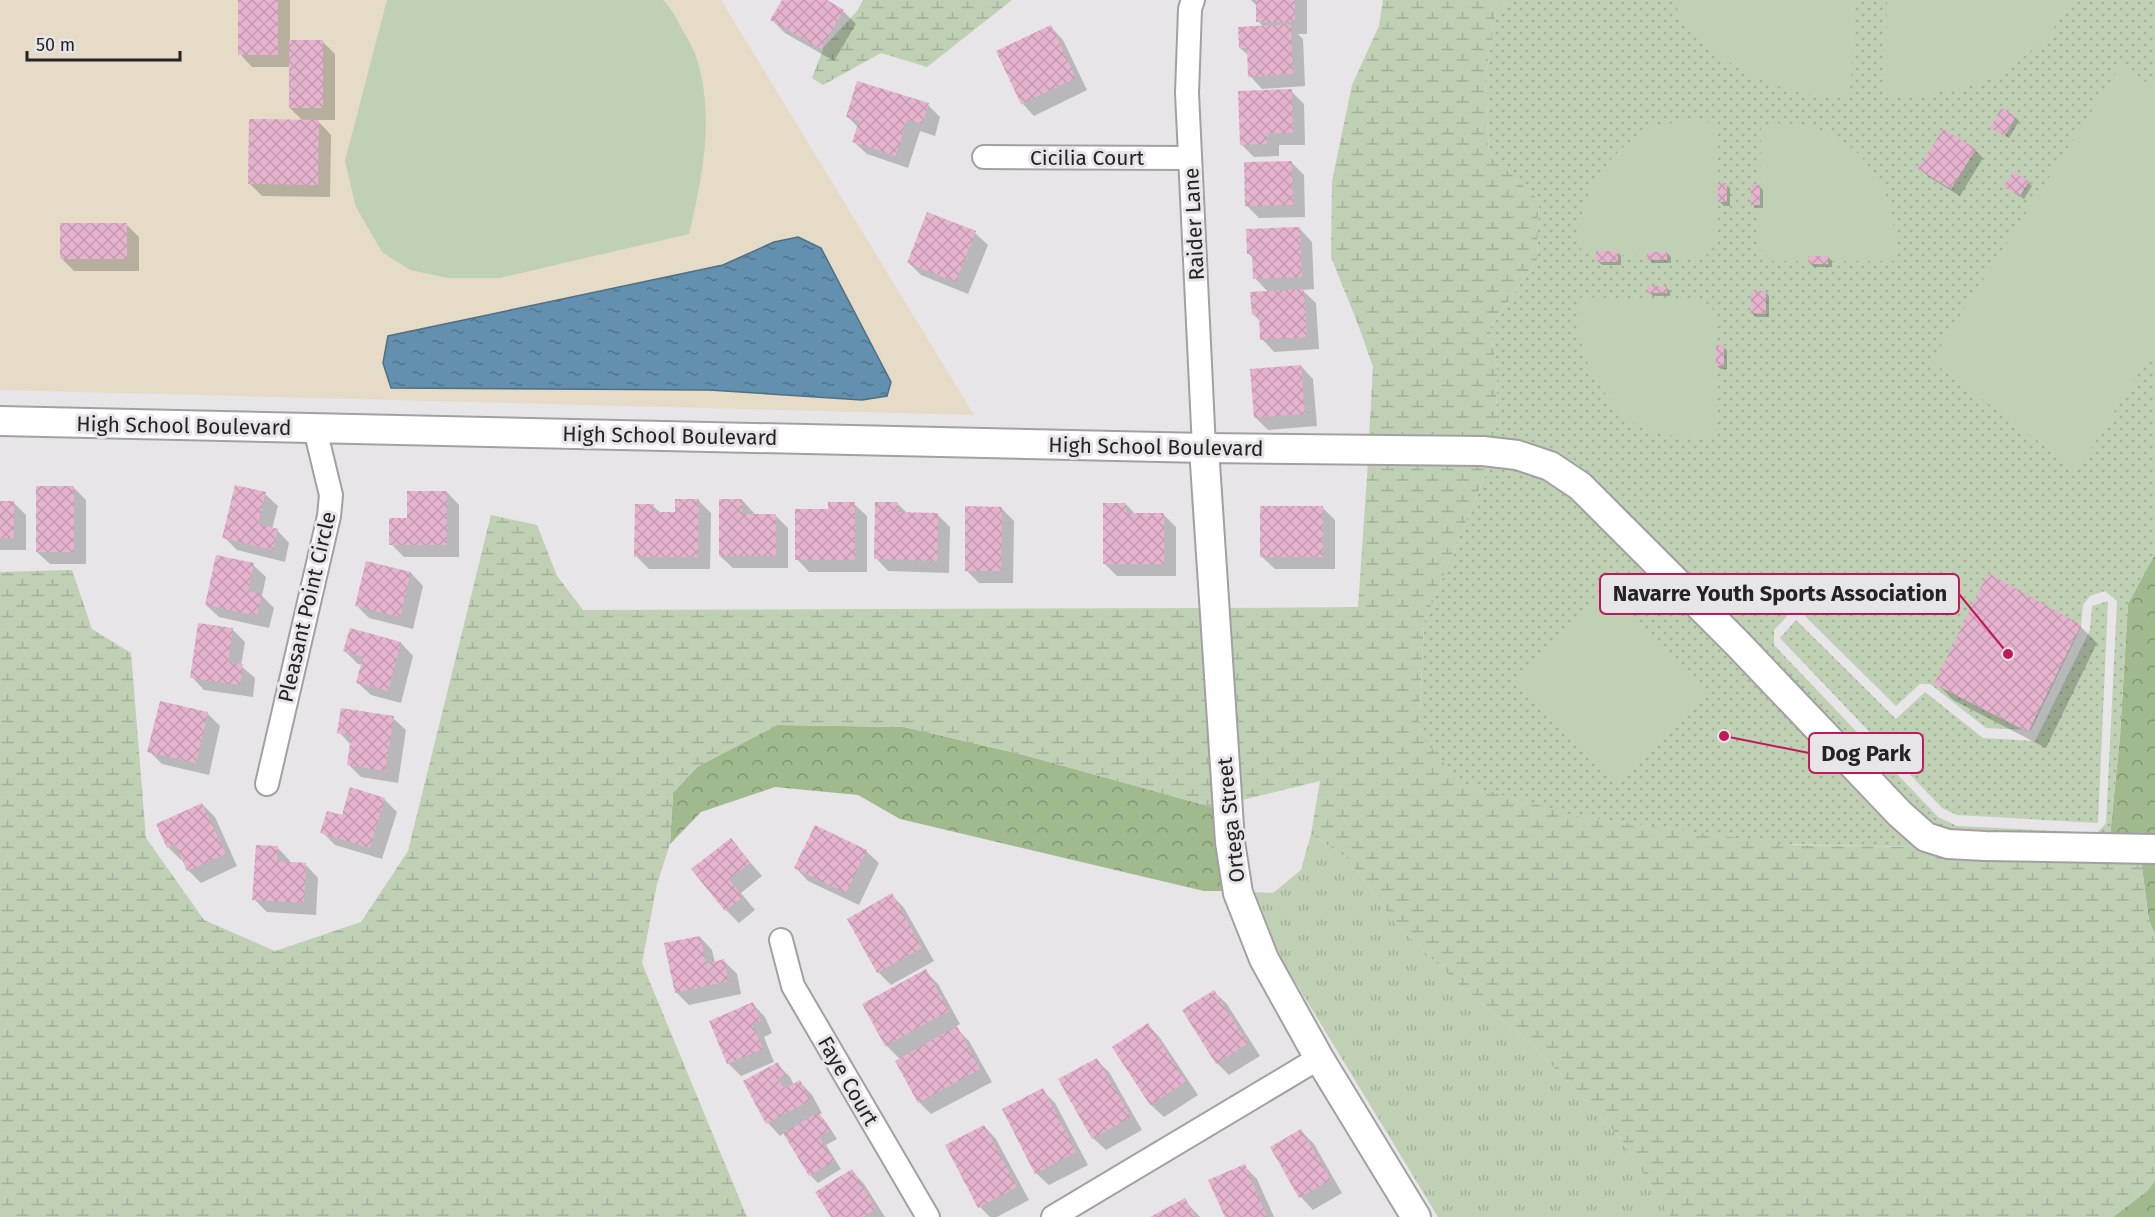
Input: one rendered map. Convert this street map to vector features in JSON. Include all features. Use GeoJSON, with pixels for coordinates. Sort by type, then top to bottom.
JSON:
{"type":"FeatureCollection","features":[{"type":"Feature","properties":{"kind":"street","name":"Raider Lane"},"geometry":{"type":"LineString","coordinates":[[1193,0],[1190,9],[1187,93],[1204,448]]}},
{"type":"Feature","properties":{"kind":"street","name":"Cicilia Court"},"geometry":{"type":"LineString","coordinates":[[984,157],[1191,158]]}},
{"type":"Feature","properties":{"kind":"street","name":"High School Boulevard"},"geometry":{"type":"LineString","coordinates":[[0,421],[1204,448],[1483,451],[1517,455],[1550,466],[1580,486],[1737,643],[1900,814],[1926,837],[1948,844],[1985,846],[2155,849]]}},
{"type":"Feature","properties":{"kind":"street","name":"Pleasant Point Circle"},"geometry":{"type":"LineString","coordinates":[[267,784],[330,516],[331,495],[315,429]]}},
{"type":"Feature","properties":{"kind":"street","name":"Ortega Street"},"geometry":{"type":"LineString","coordinates":[[1204,448],[1230,842],[1238,893],[1264,959],[1319,1058],[1416,1217]]}},
{"type":"Feature","properties":{"kind":"street","name":"Faye Court"},"geometry":{"type":"LineString","coordinates":[[781,940],[793,986],[928,1217]]}},
{"type":"Feature","properties":{"kind":"street"},"geometry":{"type":"LineString","coordinates":[[1053,1217],[1319,1058]]}},
{"type":"Feature","properties":{"kind":"shaded area"},"geometry":{"type":"Polygon","coordinates":[[[0,0],[721,0],[974,415],[0,390],[0,0]]]}},
{"type":"Feature","properties":{"kind":"green space"},"geometry":{"type":"Polygon","coordinates":[[[387,0],[663,0],[694,51],[701,73],[704,96],[706,119],[703,166],[689,234],[499,278],[448,278],[410,270],[382,252],[356,207],[345,161],[387,0]]]}},
{"type":"Feature","properties":{"kind":"green space"},"geometry":{"type":"Polygon","coordinates":[[[863,0],[1012,0],[927,67],[881,53],[823,85],[812,78],[824,47],[857,11],[863,0]]]}},
{"type":"Feature","properties":{"kind":"green space"},"geometry":{"type":"Polygon","coordinates":[[[1383,0],[1509,0],[1496,13],[1485,83],[1489,153],[1539,200],[1537,260],[1490,328],[1497,368],[1496,440],[1369,438],[1373,367],[1331,257],[1332,181],[1352,85],[1379,26],[1383,0]]]}},
{"type":"Feature","properties":{"kind":"green space"},"geometry":{"type":"Polygon","coordinates":[[[1509,0],[2155,0],[2155,554],[2128,604],[2120,736],[2110,836],[1949,832],[1931,826],[1585,475],[1496,440],[1497,368],[1490,328],[1537,260],[1539,201],[1489,153],[1485,83],[1496,13],[1509,0]],[[2105,591],[2090,596],[2083,605],[2081,627],[2031,730],[1986,728],[1930,684],[1920,684],[1896,706],[1802,613],[1790,613],[1774,630],[1774,645],[1938,817],[1957,826],[2097,833],[2106,823],[2117,601],[2105,591]]]}},
{"type":"Feature","properties":{"kind":"green space"},"geometry":{"type":"Polygon","coordinates":[[[1672,0],[1855,0],[1850,95],[1798,92],[1748,73],[1725,59],[1705,42],[1672,0]]]}},
{"type":"Feature","properties":{"kind":"green space"},"geometry":{"type":"Polygon","coordinates":[[[1887,0],[2071,0],[2048,38],[1998,76],[1972,85],[1924,96],[1885,96],[1887,0]]]}},
{"type":"Feature","properties":{"kind":"green space"},"geometry":{"type":"Polygon","coordinates":[[[2121,65],[2155,88],[2155,348],[2077,470],[1931,361],[2121,65]]]}},
{"type":"Feature","properties":{"kind":"green space"},"geometry":{"type":"Polygon","coordinates":[[[1682,121],[1718,123],[1718,242],[1704,258],[1582,254],[1579,231],[1582,215],[1594,184],[1604,169],[1615,155],[1641,134],[1658,126],[1682,121]]]}},
{"type":"Feature","properties":{"kind":"green space"},"geometry":{"type":"Polygon","coordinates":[[[1784,123],[1825,131],[1852,148],[1864,161],[1875,175],[1890,207],[1894,225],[1894,261],[1772,261],[1759,248],[1761,125],[1784,123]]]}},
{"type":"Feature","properties":{"kind":"green space"},"geometry":{"type":"Polygon","coordinates":[[[1581,297],[1703,300],[1717,313],[1714,436],[1693,437],[1659,433],[1638,425],[1624,415],[1601,388],[1583,351],[1579,325],[1581,297]]]}},
{"type":"Feature","properties":{"kind":"green space"},"geometry":{"type":"Polygon","coordinates":[[[1368,462],[1490,464],[1424,623],[1419,733],[1569,813],[1577,816],[1795,845],[1922,847],[2141,860],[2149,921],[2155,934],[2155,1181],[2147,1191],[2113,1217],[1671,1217],[1622,1140],[1532,1044],[1457,983],[1397,925],[1347,858],[1311,834],[1320,781],[1238,801],[1225,608],[1358,607],[1368,462]]]}},
{"type":"Feature","properties":{"kind":"green space"},"geometry":{"type":"Polygon","coordinates":[[[1490,464],[1515,467],[1546,477],[1574,496],[1922,847],[1773,844],[1577,816],[1460,783],[1419,733],[1424,623],[1490,464]]]}},
{"type":"Feature","properties":{"kind":"green space"},"geometry":{"type":"Polygon","coordinates":[[[491,515],[537,525],[557,576],[583,610],[1204,608],[1217,806],[1212,807],[1024,755],[904,727],[777,725],[697,767],[673,793],[670,844],[657,884],[642,963],[747,1217],[0,1217],[0,572],[72,570],[92,629],[131,653],[146,838],[204,920],[275,951],[361,922],[408,851],[491,515]]]}},
{"type":"Feature","properties":{"kind":"green space"},"geometry":{"type":"Polygon","coordinates":[[[2155,554],[2155,837],[2110,836],[2120,736],[2128,604],[2155,554]]]}},
{"type":"Feature","properties":{"kind":"green space"},"geometry":{"type":"Polygon","coordinates":[[[1605,590],[1706,692],[1620,783],[1516,680],[1605,590]]]}},
{"type":"Feature","properties":{"kind":"green space"},"geometry":{"type":"Polygon","coordinates":[[[2108,601],[2098,823],[1957,815],[1942,808],[1780,638],[1796,620],[1896,719],[1925,692],[1983,738],[2035,741],[2090,630],[2092,606],[2108,601]]]}},
{"type":"Feature","properties":{"kind":"green space"},"geometry":{"type":"Polygon","coordinates":[[[777,725],[904,727],[1024,755],[1212,807],[1217,806],[1227,891],[1204,891],[900,819],[858,795],[775,787],[701,812],[670,844],[673,793],[697,767],[777,725]]]}},
{"type":"Feature","properties":{"kind":"green space"},"geometry":{"type":"Polygon","coordinates":[[[1311,834],[1347,858],[1397,925],[1457,983],[1532,1044],[1622,1140],[1671,1217],[1438,1217],[1262,927],[1249,892],[1273,893],[1301,870],[1311,834]]]}},
{"type":"Feature","properties":{"kind":"green space"},"geometry":{"type":"Polygon","coordinates":[[[2141,860],[2155,861],[2155,934],[2149,921],[2141,860]]]}},
{"type":"Feature","properties":{"kind":"green space"},"geometry":{"type":"Polygon","coordinates":[[[2155,1181],[2155,1217],[2113,1217],[2147,1191],[2155,1181]]]}},
{"type":"Feature","properties":{"kind":"water"},"geometry":{"type":"Polygon","coordinates":[[[798,237],[821,248],[891,382],[887,396],[862,400],[709,390],[391,388],[383,363],[388,336],[723,265],[774,242],[798,237]]]}},
{"type":"Feature","properties":{"kind":"building"},"geometry":{"type":"Polygon","coordinates":[[[238,0],[278,0],[278,55],[238,55],[238,0]]]}},
{"type":"Feature","properties":{"kind":"building"},"geometry":{"type":"Polygon","coordinates":[[[782,0],[827,0],[844,10],[821,49],[770,20],[782,0]]]}},
{"type":"Feature","properties":{"kind":"building"},"geometry":{"type":"Polygon","coordinates":[[[1256,0],[1295,0],[1295,22],[1256,22],[1256,0]]]}},
{"type":"Feature","properties":{"kind":"building"},"geometry":{"type":"Polygon","coordinates":[[[1291,24],[1293,74],[1248,77],[1247,48],[1239,48],[1238,27],[1291,24]]]}},
{"type":"Feature","properties":{"kind":"building"},"geometry":{"type":"Polygon","coordinates":[[[1051,25],[1076,78],[1021,104],[996,51],[1051,25]]]}},
{"type":"Feature","properties":{"kind":"building"},"geometry":{"type":"Polygon","coordinates":[[[289,40],[323,40],[323,108],[289,108],[289,40]]]}},
{"type":"Feature","properties":{"kind":"building"},"geometry":{"type":"Polygon","coordinates":[[[857,81],[929,103],[922,124],[907,119],[896,156],[852,142],[859,121],[846,117],[857,81]]]}},
{"type":"Feature","properties":{"kind":"building"},"geometry":{"type":"Polygon","coordinates":[[[1292,89],[1293,133],[1267,133],[1267,144],[1240,145],[1238,91],[1292,89]]]}},
{"type":"Feature","properties":{"kind":"building"},"geometry":{"type":"Polygon","coordinates":[[[2001,108],[2016,116],[2005,136],[1990,128],[2001,108]]]}},
{"type":"Feature","properties":{"kind":"building"},"geometry":{"type":"Polygon","coordinates":[[[249,119],[319,120],[318,185],[248,184],[249,119]]]}},
{"type":"Feature","properties":{"kind":"building"},"geometry":{"type":"Polygon","coordinates":[[[1943,129],[1976,149],[1951,189],[1918,169],[1943,129]]]}},
{"type":"Feature","properties":{"kind":"building"},"geometry":{"type":"Polygon","coordinates":[[[1292,161],[1293,205],[1245,206],[1244,162],[1292,161]]]}},
{"type":"Feature","properties":{"kind":"building"},"geometry":{"type":"Polygon","coordinates":[[[2013,172],[2029,181],[2020,196],[2004,187],[2013,172]]]}},
{"type":"Feature","properties":{"kind":"building"},"geometry":{"type":"Polygon","coordinates":[[[1718,183],[1727,183],[1727,202],[1718,202],[1718,183]]]}},
{"type":"Feature","properties":{"kind":"building"},"geometry":{"type":"Polygon","coordinates":[[[1751,185],[1760,185],[1760,205],[1751,205],[1751,185]]]}},
{"type":"Feature","properties":{"kind":"building"},"geometry":{"type":"Polygon","coordinates":[[[927,212],[976,231],[956,282],[907,263],[927,212]]]}},
{"type":"Feature","properties":{"kind":"building"},"geometry":{"type":"Polygon","coordinates":[[[60,223],[127,223],[127,259],[60,259],[60,223]]]}},
{"type":"Feature","properties":{"kind":"building"},"geometry":{"type":"Polygon","coordinates":[[[1300,227],[1302,277],[1253,279],[1252,253],[1247,254],[1246,229],[1300,227]]]}},
{"type":"Feature","properties":{"kind":"building"},"geometry":{"type":"Polygon","coordinates":[[[1596,251],[1618,251],[1618,262],[1596,262],[1596,251]]]}},
{"type":"Feature","properties":{"kind":"building"},"geometry":{"type":"Polygon","coordinates":[[[1647,252],[1667,252],[1667,260],[1647,260],[1647,252]]]}},
{"type":"Feature","properties":{"kind":"building"},"geometry":{"type":"Polygon","coordinates":[[[1808,256],[1828,256],[1828,264],[1809,264],[1808,256]]]}},
{"type":"Feature","properties":{"kind":"building"},"geometry":{"type":"Polygon","coordinates":[[[1647,286],[1667,286],[1667,293],[1647,293],[1647,286]]]}},
{"type":"Feature","properties":{"kind":"building"},"geometry":{"type":"Polygon","coordinates":[[[1304,289],[1307,337],[1260,340],[1259,315],[1252,315],[1250,292],[1304,289]]]}},
{"type":"Feature","properties":{"kind":"building"},"geometry":{"type":"Polygon","coordinates":[[[1751,291],[1766,291],[1766,314],[1751,313],[1751,291]]]}},
{"type":"Feature","properties":{"kind":"building"},"geometry":{"type":"Polygon","coordinates":[[[1716,345],[1724,345],[1724,366],[1716,366],[1716,345]]]}},
{"type":"Feature","properties":{"kind":"building"},"geometry":{"type":"Polygon","coordinates":[[[1301,365],[1305,414],[1254,418],[1250,369],[1301,365]]]}},
{"type":"Feature","properties":{"kind":"building"},"geometry":{"type":"Polygon","coordinates":[[[235,485],[266,492],[258,524],[278,529],[273,550],[222,538],[235,485]]]}},
{"type":"Feature","properties":{"kind":"building"},"geometry":{"type":"Polygon","coordinates":[[[36,486],[74,486],[74,552],[36,552],[36,486]]]}},
{"type":"Feature","properties":{"kind":"building"},"geometry":{"type":"Polygon","coordinates":[[[407,491],[447,491],[447,545],[389,545],[389,518],[407,518],[407,491]]]}},
{"type":"Feature","properties":{"kind":"building"},"geometry":{"type":"Polygon","coordinates":[[[675,499],[699,499],[698,557],[634,557],[635,504],[654,504],[654,512],[675,512],[675,499]]]}},
{"type":"Feature","properties":{"kind":"building"},"geometry":{"type":"Polygon","coordinates":[[[719,499],[742,499],[742,514],[776,514],[776,556],[719,556],[719,499]]]}},
{"type":"Feature","properties":{"kind":"building"},"geometry":{"type":"Polygon","coordinates":[[[0,501],[14,501],[14,538],[0,538],[0,501]]]}},
{"type":"Feature","properties":{"kind":"building"},"geometry":{"type":"Polygon","coordinates":[[[828,502],[855,502],[855,560],[795,560],[795,509],[828,509],[828,502]]]}},
{"type":"Feature","properties":{"kind":"building"},"geometry":{"type":"Polygon","coordinates":[[[875,502],[898,502],[898,512],[938,513],[937,561],[874,559],[875,502]]]}},
{"type":"Feature","properties":{"kind":"building"},"geometry":{"type":"Polygon","coordinates":[[[1103,503],[1126,503],[1126,513],[1164,513],[1164,564],[1103,564],[1103,503]]]}},
{"type":"Feature","properties":{"kind":"building"},"geometry":{"type":"Polygon","coordinates":[[[965,506],[1002,507],[1001,571],[965,571],[965,506]]]}},
{"type":"Feature","properties":{"kind":"building"},"geometry":{"type":"Polygon","coordinates":[[[1260,506],[1323,506],[1323,557],[1260,557],[1260,506]]]}},
{"type":"Feature","properties":{"kind":"building"},"geometry":{"type":"Polygon","coordinates":[[[216,555],[254,563],[248,591],[262,594],[257,616],[205,605],[216,555]]]}},
{"type":"Feature","properties":{"kind":"building"},"geometry":{"type":"Polygon","coordinates":[[[366,561],[411,572],[400,617],[355,606],[366,561]]]}},
{"type":"Feature","properties":{"kind":"building"},"geometry":{"type":"Polygon","coordinates":[[[1988,573],[2081,625],[2028,732],[1934,684],[1988,573]]]}},
{"type":"Feature","properties":{"kind":"building"},"geometry":{"type":"Polygon","coordinates":[[[198,623],[233,628],[228,662],[243,664],[240,685],[190,678],[198,623]]]}},
{"type":"Feature","properties":{"kind":"building"},"geometry":{"type":"Polygon","coordinates":[[[350,628],[401,642],[388,691],[356,683],[363,657],[343,651],[350,628]]]}},
{"type":"Feature","properties":{"kind":"building"},"geometry":{"type":"Polygon","coordinates":[[[160,701],[208,712],[196,763],[147,752],[160,701]]]}},
{"type":"Feature","properties":{"kind":"building"},"geometry":{"type":"Polygon","coordinates":[[[341,708],[394,716],[385,771],[347,765],[351,735],[337,733],[341,708]]]}},
{"type":"Feature","properties":{"kind":"building"},"geometry":{"type":"Polygon","coordinates":[[[350,787],[385,798],[370,848],[320,833],[327,811],[342,815],[350,787]]]}},
{"type":"Feature","properties":{"kind":"building"},"geometry":{"type":"Polygon","coordinates":[[[202,803],[226,854],[187,871],[175,844],[167,848],[156,824],[202,803]]]}},
{"type":"Feature","properties":{"kind":"building"},"geometry":{"type":"Polygon","coordinates":[[[815,825],[867,850],[846,893],[794,868],[815,825]]]}},
{"type":"Feature","properties":{"kind":"building"},"geometry":{"type":"Polygon","coordinates":[[[731,838],[751,863],[729,879],[743,897],[725,911],[691,869],[731,838]]]}},
{"type":"Feature","properties":{"kind":"building"},"geometry":{"type":"Polygon","coordinates":[[[256,845],[278,846],[277,861],[306,863],[304,903],[252,900],[256,845]]]}},
{"type":"Feature","properties":{"kind":"building"},"geometry":{"type":"Polygon","coordinates":[[[892,893],[922,948],[877,973],[847,919],[892,893]]]}},
{"type":"Feature","properties":{"kind":"building"},"geometry":{"type":"Polygon","coordinates":[[[700,936],[706,964],[724,959],[729,981],[675,993],[664,943],[700,936]]]}},
{"type":"Feature","properties":{"kind":"building"},"geometry":{"type":"Polygon","coordinates":[[[926,969],[949,1011],[885,1046],[862,1004],[926,969]]]}},
{"type":"Feature","properties":{"kind":"building"},"geometry":{"type":"Polygon","coordinates":[[[1214,990],[1248,1043],[1216,1064],[1182,1010],[1214,990]]]}},
{"type":"Feature","properties":{"kind":"building"},"geometry":{"type":"Polygon","coordinates":[[[753,1002],[761,1021],[752,1024],[763,1049],[727,1064],[709,1021],[753,1002]]]}},
{"type":"Feature","properties":{"kind":"building"},"geometry":{"type":"Polygon","coordinates":[[[1148,1023],[1186,1082],[1150,1105],[1112,1047],[1148,1023]]]}},
{"type":"Feature","properties":{"kind":"building"},"geometry":{"type":"Polygon","coordinates":[[[957,1026],[980,1069],[918,1103],[895,1061],[957,1026]]]}},
{"type":"Feature","properties":{"kind":"building"},"geometry":{"type":"Polygon","coordinates":[[[1097,1058],[1131,1117],[1092,1139],[1058,1079],[1097,1058]]]}},
{"type":"Feature","properties":{"kind":"building"},"geometry":{"type":"Polygon","coordinates":[[[778,1062],[785,1076],[778,1079],[784,1089],[800,1080],[811,1100],[766,1124],[743,1081],[778,1062]]]}},
{"type":"Feature","properties":{"kind":"building"},"geometry":{"type":"Polygon","coordinates":[[[1043,1088],[1076,1152],[1035,1174],[1002,1109],[1043,1088]]]}},
{"type":"Feature","properties":{"kind":"building"},"geometry":{"type":"Polygon","coordinates":[[[819,1112],[830,1130],[819,1137],[834,1161],[809,1176],[783,1133],[819,1112]]]}},
{"type":"Feature","properties":{"kind":"building"},"geometry":{"type":"Polygon","coordinates":[[[984,1125],[1017,1187],[978,1208],[945,1145],[984,1125]]]}},
{"type":"Feature","properties":{"kind":"building"},"geometry":{"type":"Polygon","coordinates":[[[1301,1129],[1331,1180],[1299,1198],[1270,1147],[1301,1129]]]}},
{"type":"Feature","properties":{"kind":"building"},"geometry":{"type":"Polygon","coordinates":[[[1245,1164],[1267,1217],[1225,1217],[1208,1180],[1245,1164]]]}},
{"type":"Feature","properties":{"kind":"building"},"geometry":{"type":"Polygon","coordinates":[[[852,1169],[876,1209],[864,1217],[831,1217],[815,1192],[852,1169]]]}},
{"type":"Feature","properties":{"kind":"building"},"geometry":{"type":"Polygon","coordinates":[[[1185,1198],[1196,1217],[1150,1217],[1185,1198]]]}},
{"type":"Feature","properties":{"kind":"place","name":"Navarre Youth Sports Association"},"geometry":{"type":"Point","coordinates":[2008,654]}},
{"type":"Feature","properties":{"kind":"place","name":"Dog Park"},"geometry":{"type":"Point","coordinates":[1724,736]}}]}
